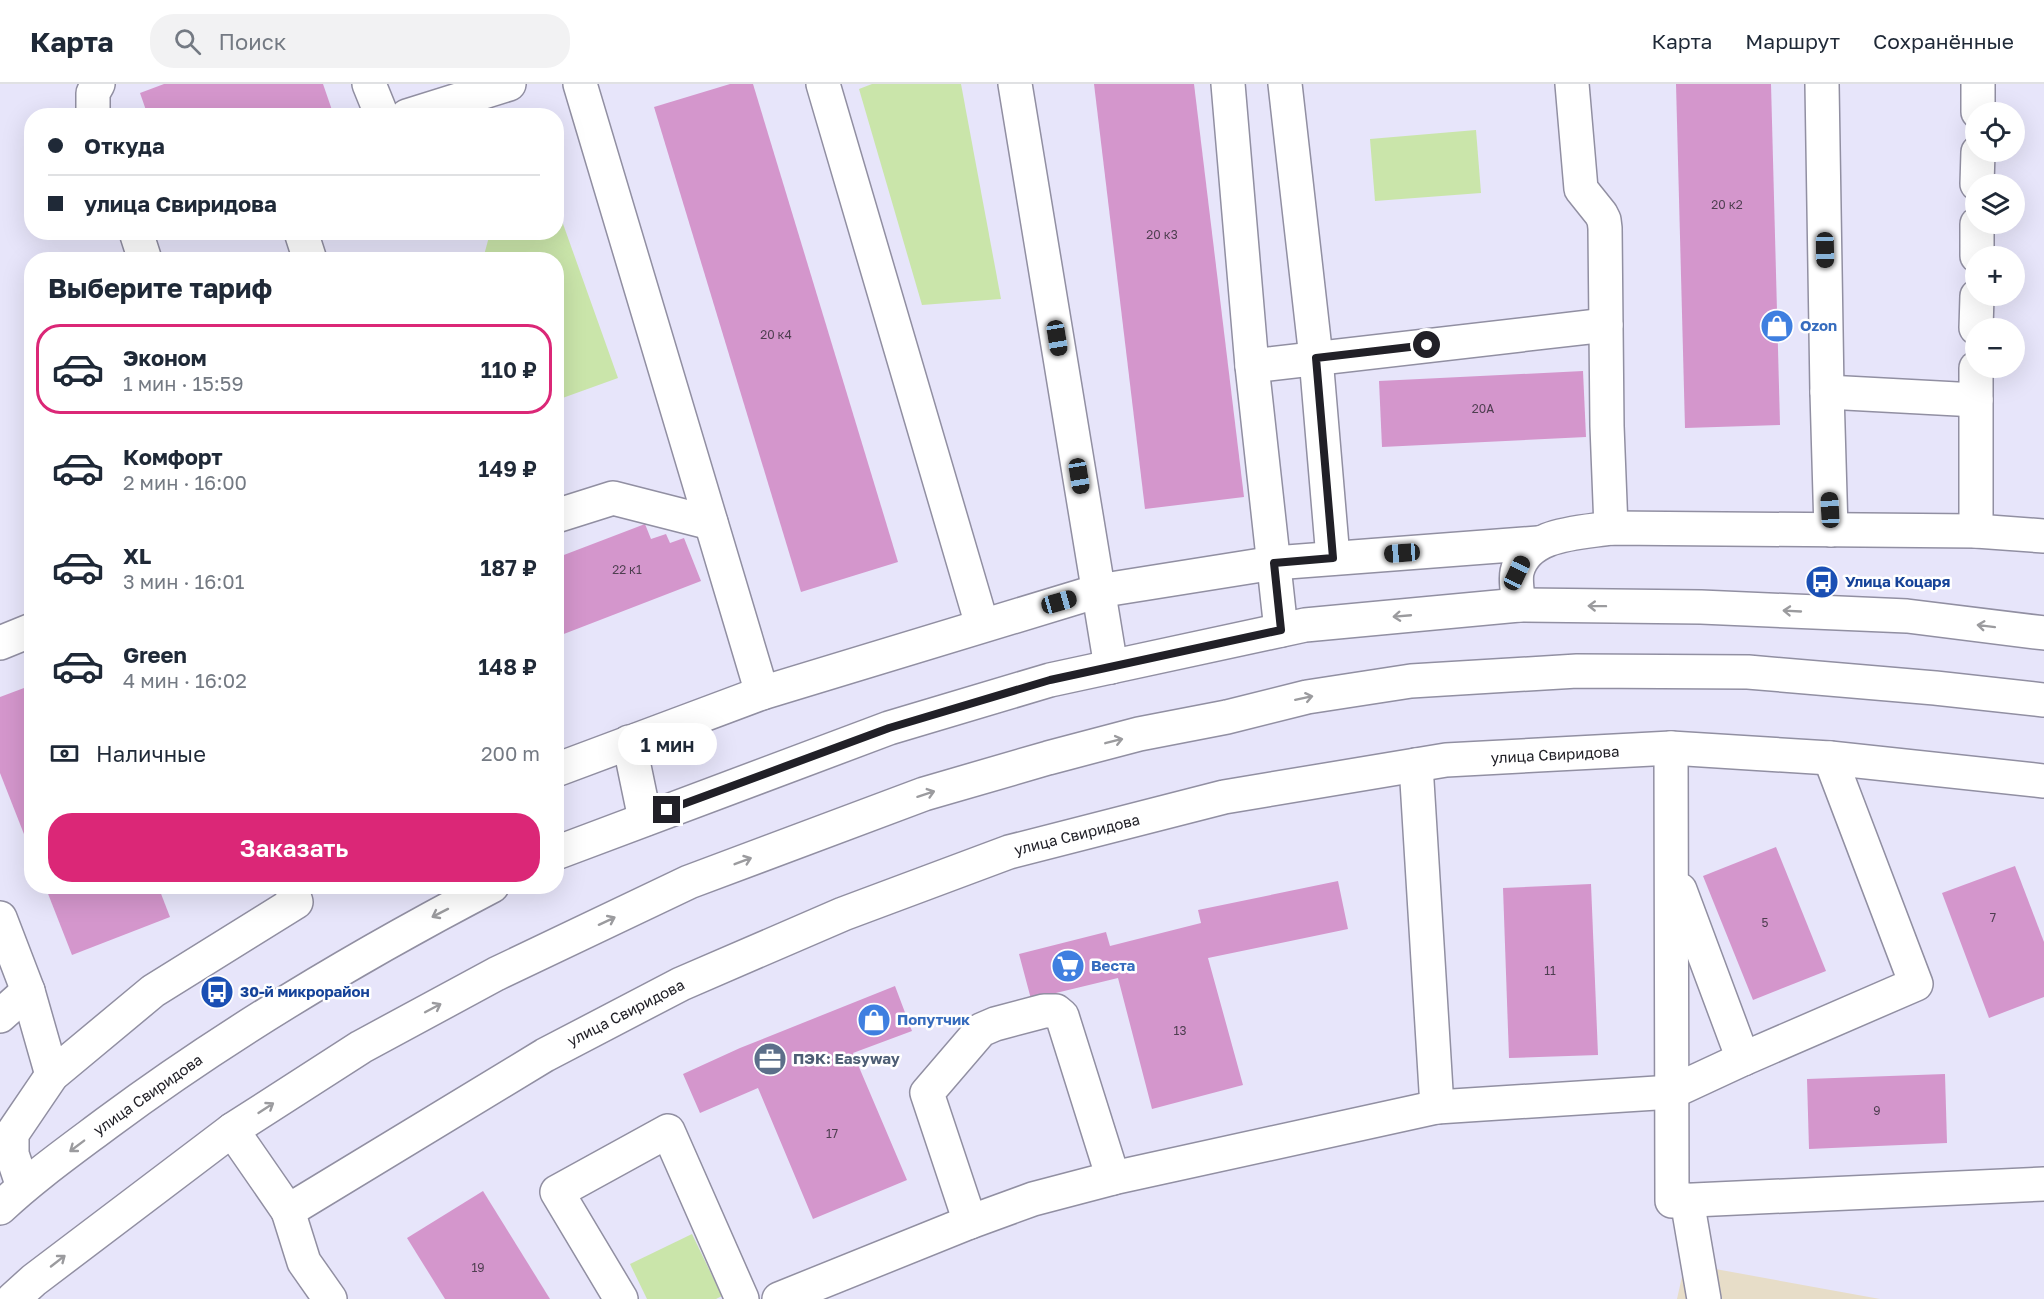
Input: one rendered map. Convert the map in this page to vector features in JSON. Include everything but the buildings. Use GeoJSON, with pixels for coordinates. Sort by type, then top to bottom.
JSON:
{"type":"FeatureCollection","features":[{"type":"Feature","properties":{"kind":"street"},"geometry":{"type":"LineString","coordinates":[[93,108],[93,93],[98,84]]}},
{"type":"Feature","properties":{"kind":"street"},"geometry":{"type":"LineString","coordinates":[[369,84],[379,108]]}},
{"type":"Feature","properties":{"kind":"street"},"geometry":{"type":"LineString","coordinates":[[432,108],[509,84]]}},
{"type":"Feature","properties":{"kind":"street"},"geometry":{"type":"LineString","coordinates":[[580,84],[762,693]]}},
{"type":"Feature","properties":{"kind":"street"},"geometry":{"type":"LineString","coordinates":[[823,84],[982,625]]}},
{"type":"Feature","properties":{"kind":"street"},"geometry":{"type":"LineString","coordinates":[[1015,84],[1111,667]]}},
{"type":"Feature","properties":{"kind":"street"},"geometry":{"type":"LineString","coordinates":[[1228,84],[1252,366],[1281,630]]}},
{"type":"Feature","properties":{"kind":"street"},"geometry":{"type":"LineString","coordinates":[[1285,84],[1316,358],[1333,558]]}},
{"type":"Feature","properties":{"kind":"street"},"geometry":{"type":"LineString","coordinates":[[1572,84],[1581,189],[1604,220],[1611,528]]}},
{"type":"Feature","properties":{"kind":"street"},"geometry":{"type":"LineString","coordinates":[[1822,84],[1831,530]]}},
{"type":"Feature","properties":{"kind":"street"},"geometry":{"type":"LineString","coordinates":[[1978,84],[1978,102]]}},
{"type":"Feature","properties":{"kind":"street"},"geometry":{"type":"LineString","coordinates":[[1252,366],[1606,325]]}},
{"type":"Feature","properties":{"kind":"street"},"geometry":{"type":"LineString","coordinates":[[1976,378],[1976,531]]}},
{"type":"Feature","properties":{"kind":"street"},"geometry":{"type":"LineString","coordinates":[[1827,392],[1976,400]]}},
{"type":"Feature","properties":{"kind":"street"},"geometry":{"type":"LineString","coordinates":[[564,513],[613,498],[711,523]]}},
{"type":"Feature","properties":{"kind":"street"},"geometry":{"type":"LineString","coordinates":[[564,767],[762,693],[1098,591],[1274,563],[1538,543],[1563,536],[1611,528],[1976,531],[2044,536]]}},
{"type":"Feature","properties":{"kind":"street"},"geometry":{"type":"LineString","coordinates":[[1519,605],[1517,573],[1524,556],[1538,543]]}},
{"type":"Feature","properties":{"kind":"street"},"geometry":{"type":"LineString","coordinates":[[564,850],[889,728],[1050,680],[1305,625],[1519,605],[1701,607],[1907,616],[2044,633]]}},
{"type":"Feature","properties":{"kind":"street"},"geometry":{"type":"LineString","coordinates":[[0,643],[24,633]]}},
{"type":"Feature","properties":{"kind":"street"},"geometry":{"type":"LineString","coordinates":[[13,1299],[52,1265],[232,1130],[361,1047],[496,974],[689,882],[924,794],[1139,734],[1227,717],[1307,697],[1411,681],[1577,670],[1748,672],[1947,689],[2044,700]]}},
{"type":"Feature","properties":{"kind":"street"},"geometry":{"type":"LineString","coordinates":[[629,742],[645,819]]}},
{"type":"Feature","properties":{"kind":"street"},"geometry":{"type":"LineString","coordinates":[[1671,748],[1672,1201],[2044,1185]]}},
{"type":"Feature","properties":{"kind":"street","name":"улица Свиридова"},"geometry":{"type":"LineString","coordinates":[[288,1211],[545,1055],[681,984],[843,914],[1020,849],[1224,797],[1446,760],[1671,748],[1830,758],[2044,781]]}},
{"type":"Feature","properties":{"kind":"street"},"geometry":{"type":"LineString","coordinates":[[779,1299],[1033,1199],[1113,1178],[1437,1107],[1672,1092],[1916,984],[1830,758]]}},
{"type":"Feature","properties":{"kind":"street"},"geometry":{"type":"LineString","coordinates":[[1416,765],[1437,1107]]}},
{"type":"Feature","properties":{"kind":"street"},"geometry":{"type":"LineString","coordinates":[[1672,869],[1743,1059]]}},
{"type":"Feature","properties":{"kind":"street"},"geometry":{"type":"LineString","coordinates":[[11,1197],[12,1134],[52,1075],[153,991],[296,902],[294,894]]}},
{"type":"Feature","properties":{"kind":"street","name":"улица Свиридова"},"geometry":{"type":"LineString","coordinates":[[11,1197],[159,1084],[263,1017],[409,929],[477,894]]}},
{"type":"Feature","properties":{"kind":"street"},"geometry":{"type":"LineString","coordinates":[[0,918],[28,991],[52,1075]]}},
{"type":"Feature","properties":{"kind":"street"},"geometry":{"type":"LineString","coordinates":[[0,1016],[28,991]]}},
{"type":"Feature","properties":{"kind":"street"},"geometry":{"type":"LineString","coordinates":[[970,1222],[927,1093],[981,1030],[994,1024],[1044,1011],[1056,1011],[1062,1016],[1068,1029],[1113,1178]]}},
{"type":"Feature","properties":{"kind":"street"},"geometry":{"type":"LineString","coordinates":[[232,1130],[288,1211],[304,1262],[330,1299]]}},
{"type":"Feature","properties":{"kind":"street"},"geometry":{"type":"LineString","coordinates":[[621,1299],[557,1192],[668,1131],[742,1299]]}},
{"type":"Feature","properties":{"kind":"street"},"geometry":{"type":"LineString","coordinates":[[1687,1200],[1704,1299]]}},
{"type":"Feature","properties":{"kind":"shaded area"},"geometry":{"type":"Polygon","coordinates":[[[1685,1263],[1699,1266],[1880,1299],[1677,1299],[1685,1263]]]}},
{"type":"Feature","properties":{"kind":"green space"},"geometry":{"type":"Polygon","coordinates":[[[872,84],[961,84],[1001,299],[922,305],[859,89],[872,84]]]}},
{"type":"Feature","properties":{"kind":"green space"},"geometry":{"type":"Polygon","coordinates":[[[1476,130],[1481,193],[1375,201],[1370,139],[1476,130]]]}},
{"type":"Feature","properties":{"kind":"green space"},"geometry":{"type":"Polygon","coordinates":[[[564,227],[618,378],[564,397],[564,252],[485,252],[488,240],[564,240],[564,227]]]}},
{"type":"Feature","properties":{"kind":"green space"},"geometry":{"type":"Polygon","coordinates":[[[692,1234],[722,1296],[716,1299],[647,1299],[630,1264],[692,1234]]]}},
{"type":"Feature","properties":{"kind":"place","name":"Ozon"},"geometry":{"type":"Point","coordinates":[1777,326]}},
{"type":"Feature","properties":{"kind":"place","name":"Улица Коцаря"},"geometry":{"type":"Point","coordinates":[1822,582]}},
{"type":"Feature","properties":{"kind":"place","name":"Веста"},"geometry":{"type":"Point","coordinates":[1068,966]}},
{"type":"Feature","properties":{"kind":"place","name":"30-й микрорайон"},"geometry":{"type":"Point","coordinates":[217,992]}},
{"type":"Feature","properties":{"kind":"place","name":"Попутчик"},"geometry":{"type":"Point","coordinates":[874,1020]}},
{"type":"Feature","properties":{"kind":"place","name":"ПЭК: Easyway"},"geometry":{"type":"Point","coordinates":[770,1059]}},
{"type":"Feature","properties":{"kind":"route"},"geometry":{"type":"LineString","coordinates":[[667,810],[889,728],[1050,680],[1281,630],[1274,563],[1333,558],[1316,358],[1427,345]]}}]}
